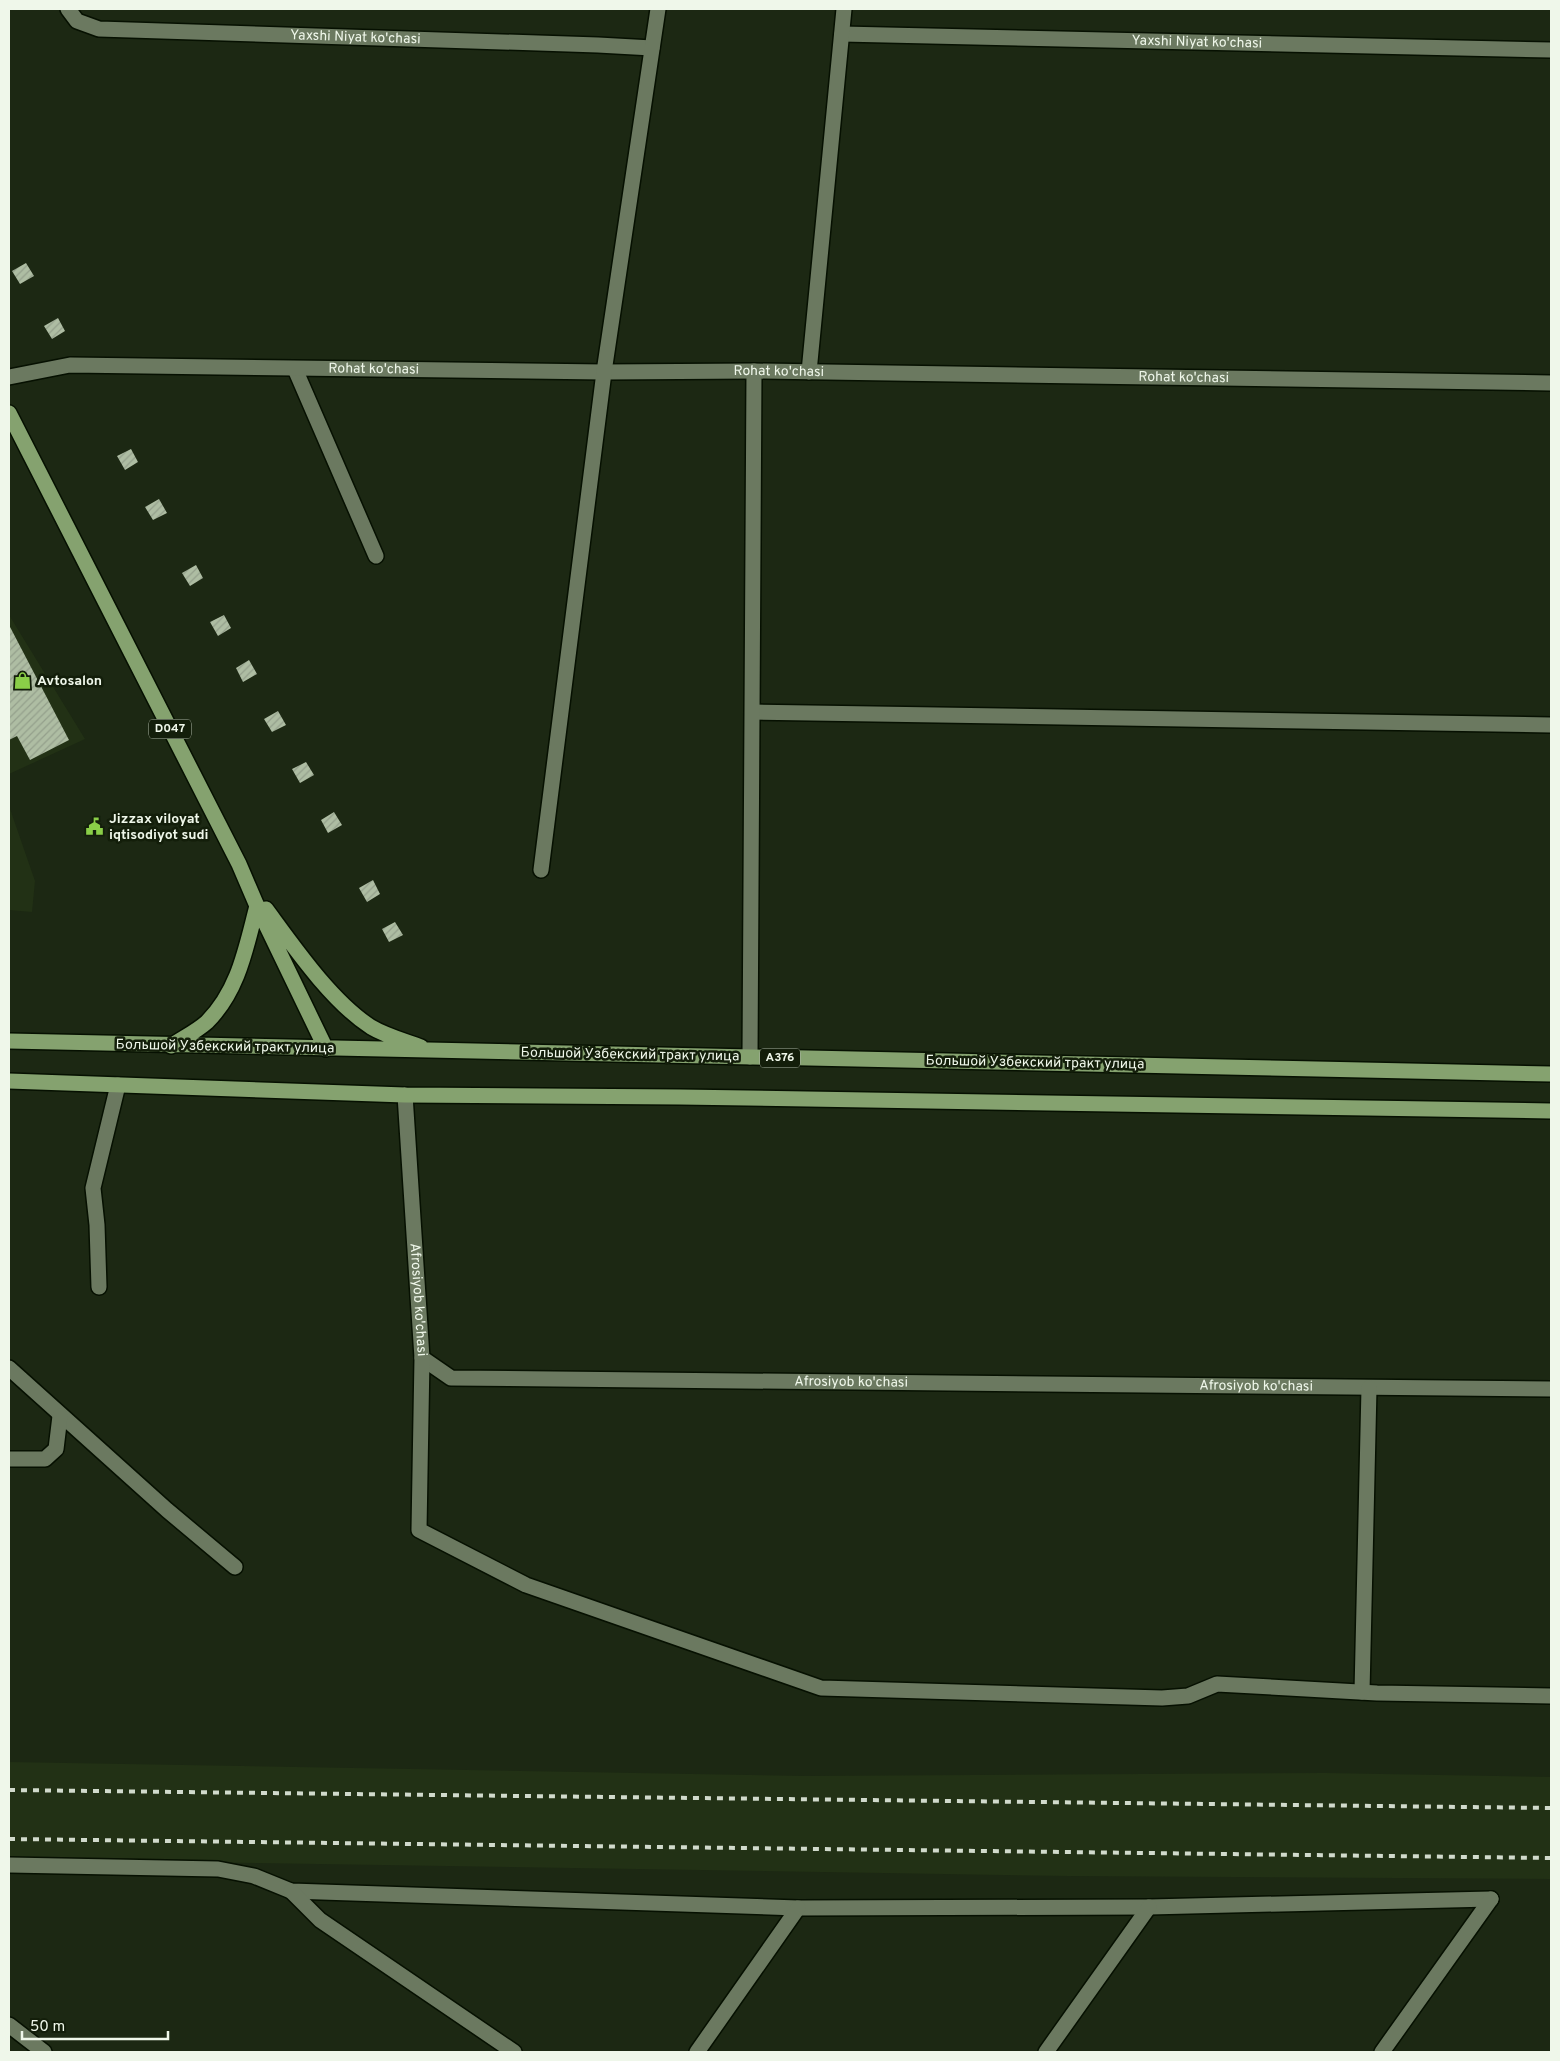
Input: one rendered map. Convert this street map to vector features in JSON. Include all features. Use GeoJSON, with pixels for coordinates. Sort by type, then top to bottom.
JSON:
{"type":"FeatureCollection","features":[{"type":"Feature","properties":{"kind":"main road","name":"D047"},"geometry":{"type":"LineString","coordinates":[[9,413],[239,864],[257,906],[326,1049]]}},
{"type":"Feature","properties":{"kind":"main road","name":"D047"},"geometry":{"type":"LineString","coordinates":[[247,884],[300,955],[339,1000],[371,1027],[429,1051]]}},
{"type":"Feature","properties":{"kind":"main road"},"geometry":{"type":"LineString","coordinates":[[171,1046],[206,1023],[226,999],[242,964],[257,906]]}},
{"type":"Feature","properties":{"kind":"main road","name":"Большой Узбекский тракт улица"},"geometry":{"type":"LineString","coordinates":[[9,1041],[171,1046],[1551,1074]]}},
{"type":"Feature","properties":{"kind":"main road"},"geometry":{"type":"LineString","coordinates":[[9,1082],[405,1095],[690,1097],[1551,1111]]}},
{"type":"Feature","properties":{"kind":"street","name":"Yaxshi Niyat ko'chasi"},"geometry":{"type":"LineString","coordinates":[[68,9],[77,22],[99,29],[588,44],[652,48]]}},
{"type":"Feature","properties":{"kind":"street"},"geometry":{"type":"LineString","coordinates":[[540,870],[604,372],[658,9]]}},
{"type":"Feature","properties":{"kind":"street"},"geometry":{"type":"LineString","coordinates":[[809,372],[844,9]]}},
{"type":"Feature","properties":{"kind":"street","name":"Yaxshi Niyat ko'chasi"},"geometry":{"type":"LineString","coordinates":[[842,34],[1551,50]]}},
{"type":"Feature","properties":{"kind":"street","name":"Rohat ko'chasi"},"geometry":{"type":"LineString","coordinates":[[9,377],[70,365],[604,372],[754,371],[1551,383]]}},
{"type":"Feature","properties":{"kind":"street"},"geometry":{"type":"LineString","coordinates":[[295,369],[376,556]]}},
{"type":"Feature","properties":{"kind":"street"},"geometry":{"type":"LineString","coordinates":[[750,1057],[754,371]]}},
{"type":"Feature","properties":{"kind":"street"},"geometry":{"type":"LineString","coordinates":[[752,712],[1551,725]]}},
{"type":"Feature","properties":{"kind":"street"},"geometry":{"type":"LineString","coordinates":[[99,1287],[97,1225],[93,1188],[118,1085]]}},
{"type":"Feature","properties":{"kind":"street","name":"Afrosiyob ko'chasi"},"geometry":{"type":"LineString","coordinates":[[405,1095],[422,1358],[451,1378],[1551,1390]]}},
{"type":"Feature","properties":{"kind":"street"},"geometry":{"type":"LineString","coordinates":[[422,1358],[419,1530],[526,1585],[821,1688],[1162,1698],[1188,1696],[1217,1684],[1362,1692],[1551,1696]]}},
{"type":"Feature","properties":{"kind":"street"},"geometry":{"type":"LineString","coordinates":[[9,1368],[60,1416],[235,1567]]}},
{"type":"Feature","properties":{"kind":"street"},"geometry":{"type":"LineString","coordinates":[[1362,1692],[1369,1388]]}},
{"type":"Feature","properties":{"kind":"street"},"geometry":{"type":"LineString","coordinates":[[9,1459],[45,1459],[56,1449],[60,1416]]}},
{"type":"Feature","properties":{"kind":"street"},"geometry":{"type":"LineString","coordinates":[[9,1865],[218,1869],[254,1876],[291,1891],[798,1908],[1149,1907],[1490,1899],[1382,2052]]}},
{"type":"Feature","properties":{"kind":"street"},"geometry":{"type":"LineString","coordinates":[[291,1891],[320,1920],[514,2052]]}},
{"type":"Feature","properties":{"kind":"street"},"geometry":{"type":"LineString","coordinates":[[1046,2052],[1149,1907]]}},
{"type":"Feature","properties":{"kind":"street"},"geometry":{"type":"LineString","coordinates":[[697,2052],[798,1908]]}},
{"type":"Feature","properties":{"kind":"street"},"geometry":{"type":"LineString","coordinates":[[9,2025],[44,2052]]}},
{"type":"Feature","properties":{"kind":"shaded area","name":"Avtosalon"},"geometry":{"type":"Polygon","coordinates":[[[9,615],[85,739],[9,774],[9,615]]]}},
{"type":"Feature","properties":{"kind":"shaded area"},"geometry":{"type":"Polygon","coordinates":[[[9,806],[35,881],[32,912],[9,910],[9,806]]]}},
{"type":"Feature","properties":{"kind":"shaded area"},"geometry":{"type":"Polygon","coordinates":[[[9,1762],[806,1776],[1325,1773],[1551,1777],[1551,1879],[1070,1876],[9,1859],[9,1762]]]}},
{"type":"Feature","properties":{"kind":"building"},"geometry":{"type":"Polygon","coordinates":[[[26,263],[34,276],[20,284],[12,271],[26,263]]]}},
{"type":"Feature","properties":{"kind":"building"},"geometry":{"type":"Polygon","coordinates":[[[58,318],[65,331],[52,339],[44,326],[58,318]]]}},
{"type":"Feature","properties":{"kind":"building"},"geometry":{"type":"Polygon","coordinates":[[[131,449],[138,462],[125,470],[117,456],[131,449]]]}},
{"type":"Feature","properties":{"kind":"building"},"geometry":{"type":"Polygon","coordinates":[[[159,499],[167,513],[153,520],[145,507],[159,499]]]}},
{"type":"Feature","properties":{"kind":"building"},"geometry":{"type":"Polygon","coordinates":[[[196,565],[203,578],[190,586],[182,573],[196,565]]]}},
{"type":"Feature","properties":{"kind":"building"},"geometry":{"type":"Polygon","coordinates":[[[224,615],[231,628],[218,636],[210,622],[224,615]]]}},
{"type":"Feature","properties":{"kind":"building","name":"Avtosalon"},"geometry":{"type":"Polygon","coordinates":[[[9,625],[69,740],[30,760],[17,736],[9,740],[9,625]]]}},
{"type":"Feature","properties":{"kind":"building"},"geometry":{"type":"Polygon","coordinates":[[[249,660],[257,674],[243,682],[236,668],[249,660]]]}},
{"type":"Feature","properties":{"kind":"building"},"geometry":{"type":"Polygon","coordinates":[[[278,711],[286,725],[272,732],[264,719],[278,711]]]}},
{"type":"Feature","properties":{"kind":"building"},"geometry":{"type":"Polygon","coordinates":[[[306,762],[314,775],[300,783],[292,769],[306,762]]]}},
{"type":"Feature","properties":{"kind":"building"},"geometry":{"type":"Polygon","coordinates":[[[334,812],[342,825],[328,833],[321,820],[334,812]]]}},
{"type":"Feature","properties":{"kind":"building"},"geometry":{"type":"Polygon","coordinates":[[[373,880],[380,894],[367,902],[359,888],[373,880]]]}},
{"type":"Feature","properties":{"kind":"building"},"geometry":{"type":"Polygon","coordinates":[[[395,922],[403,935],[389,942],[382,929],[395,922]]]}},
{"type":"Feature","properties":{"kind":"railway"},"geometry":{"type":"LineString","coordinates":[[9,1790],[1551,1808]]}},
{"type":"Feature","properties":{"kind":"railway"},"geometry":{"type":"LineString","coordinates":[[9,1839],[1551,1858]]}},
{"type":"Feature","properties":{"kind":"place","name":"Avtosalon"},"geometry":{"type":"Point","coordinates":[23,681]}},
{"type":"Feature","properties":{"kind":"place","name":"Jizzax viloyat iqtisodiyot sudi"},"geometry":{"type":"Point","coordinates":[95,827]}}]}
